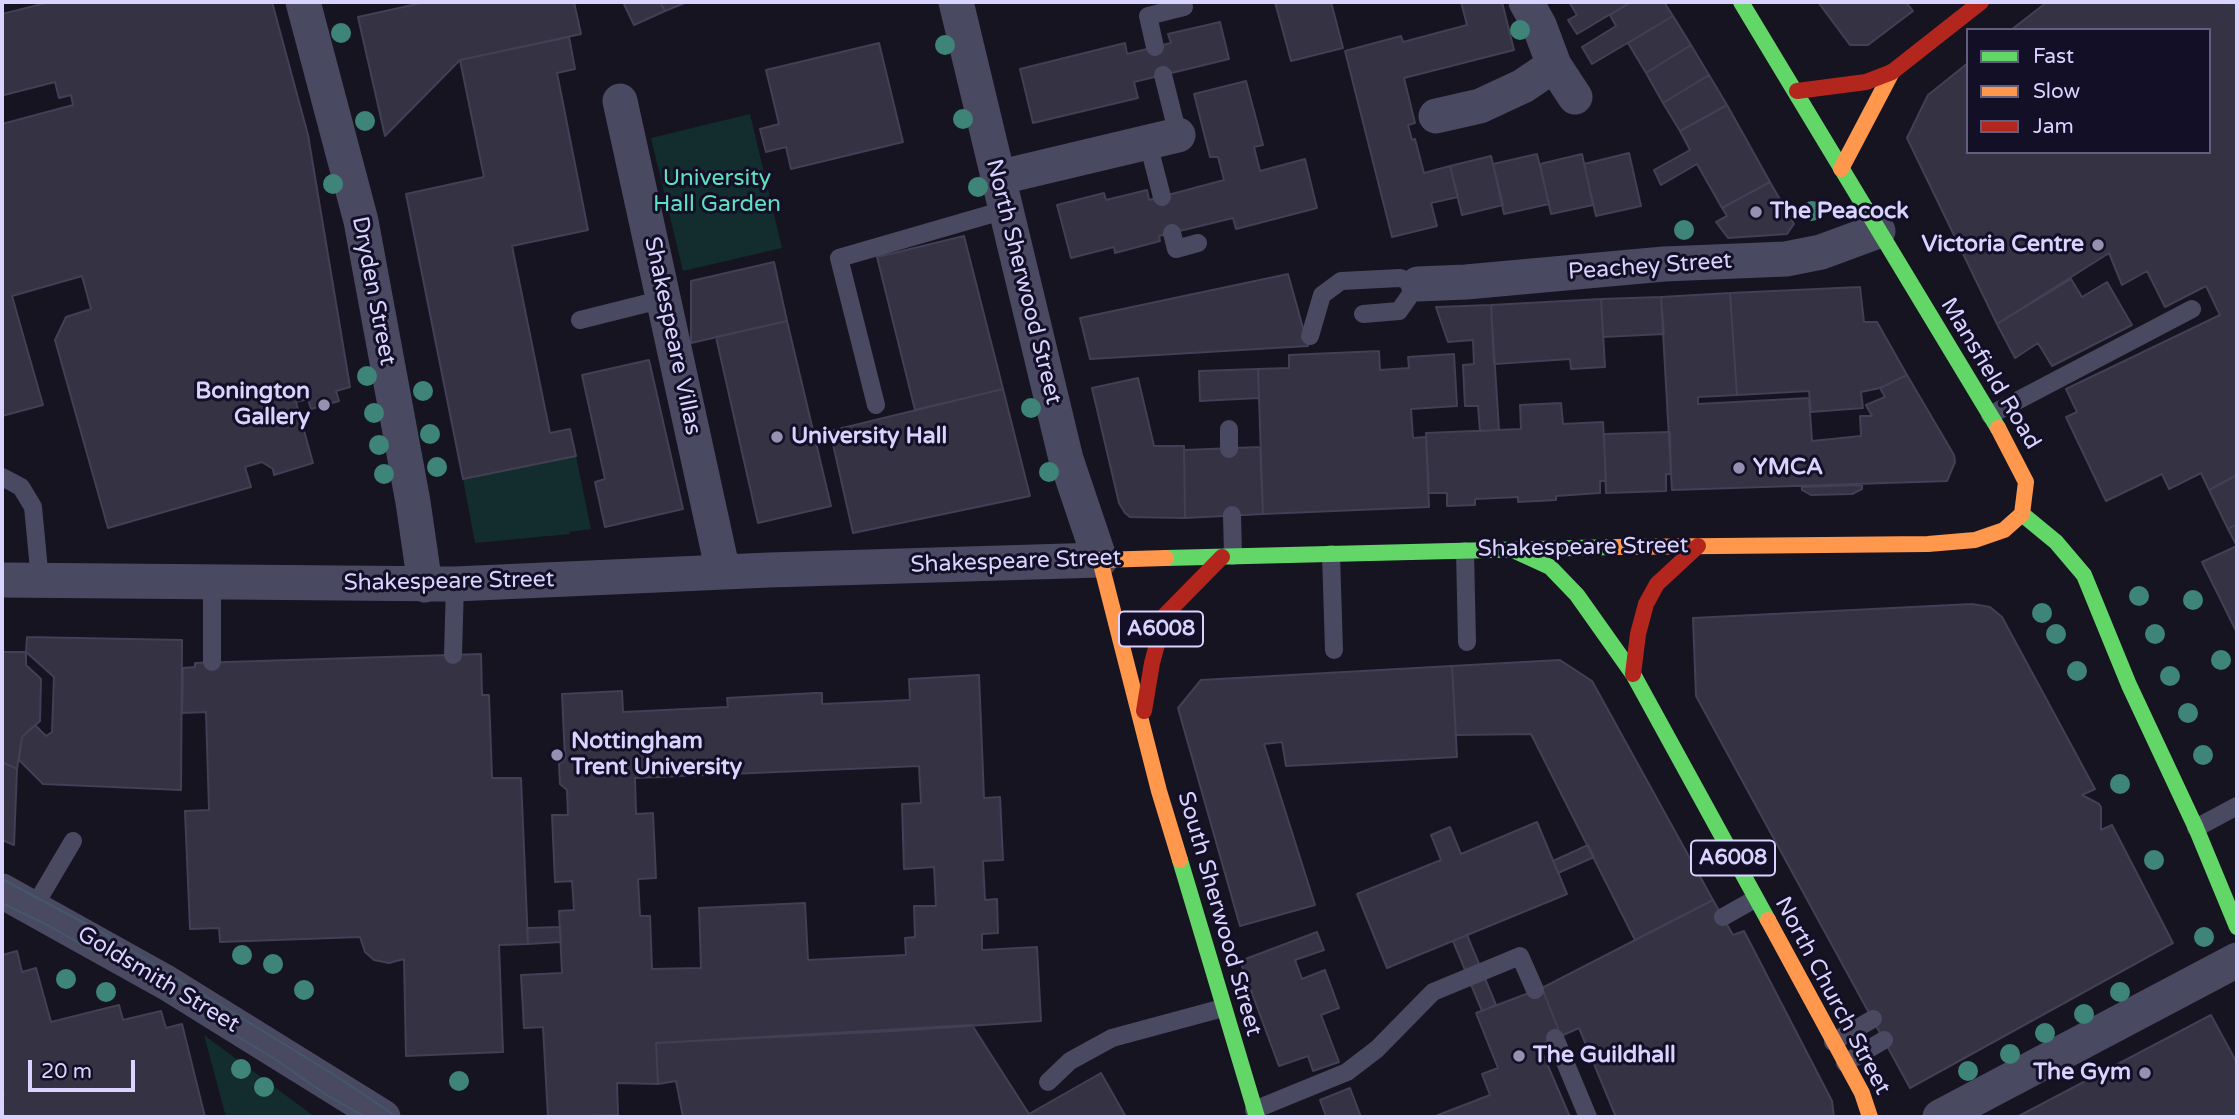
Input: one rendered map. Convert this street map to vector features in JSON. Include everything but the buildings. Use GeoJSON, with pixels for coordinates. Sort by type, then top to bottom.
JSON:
{"type":"FeatureCollection","features":[{"type":"Feature","properties":{"kind":"main road","name":"Mansfield Road"},"geometry":{"type":"LineString","coordinates":[[1741,2],[2018,464],[2025,482],[2022,514]]}},
{"type":"Feature","properties":{"kind":"main road"},"geometry":{"type":"LineString","coordinates":[[1797,92],[1866,82],[1892,72],[1981,2]]}},
{"type":"Feature","properties":{"kind":"main road"},"geometry":{"type":"LineString","coordinates":[[1841,169],[1892,72]]}},
{"type":"Feature","properties":{"kind":"main road"},"geometry":{"type":"LineString","coordinates":[[2022,514],[2056,542],[2084,575],[2129,685],[2196,828],[2237,927]]}},
{"type":"Feature","properties":{"kind":"main road","name":"Shakespeare Street"},"geometry":{"type":"LineString","coordinates":[[1100,560],[1698,546],[1928,544],[1975,540],[2004,530],[2022,514]]}},
{"type":"Feature","properties":{"kind":"main road"},"geometry":{"type":"LineString","coordinates":[[1633,674],[1638,634],[1646,604],[1657,584],[1698,546]]}},
{"type":"Feature","properties":{"kind":"main road","name":"North Church Street"},"geometry":{"type":"LineString","coordinates":[[1513,550],[1550,567],[1577,596],[1633,674],[1862,1094],[1870,1117]]}},
{"type":"Feature","properties":{"kind":"main road","name":"South Sherwood Street"},"geometry":{"type":"LineString","coordinates":[[1142,722],[1152,663],[1165,615],[1227,557]]}},
{"type":"Feature","properties":{"kind":"main road","name":"South Sherwood Street"},"geometry":{"type":"LineString","coordinates":[[1100,560],[1159,791],[1256,1114]]}},
{"type":"Feature","properties":{"kind":"street","name":"North Sherwood Street"},"geometry":{"type":"LineString","coordinates":[[956,2],[1066,459],[1100,560]]}},
{"type":"Feature","properties":{"kind":"street"},"geometry":{"type":"LineString","coordinates":[[1526,2],[1539,26],[1554,65],[1575,97]]}},
{"type":"Feature","properties":{"kind":"street","name":"Dryden Street"},"geometry":{"type":"LineString","coordinates":[[303,5],[361,221],[413,502],[440,584]]}},
{"type":"Feature","properties":{"kind":"street"},"geometry":{"type":"LineString","coordinates":[[1436,116],[1480,106],[1522,86],[1554,65]]}},
{"type":"Feature","properties":{"kind":"street","name":"Shakespeare Villas"},"geometry":{"type":"LineString","coordinates":[[620,101],[723,572]]}},
{"type":"Feature","properties":{"kind":"street"},"geometry":{"type":"LineString","coordinates":[[1001,194],[1163,139]]}},
{"type":"Feature","properties":{"kind":"street","name":"Peachey Street"},"geometry":{"type":"LineString","coordinates":[[1418,284],[1664,264],[1786,258],[1821,252],[1878,231]]}},
{"type":"Feature","properties":{"kind":"street","name":"Shakespeare Street"},"geometry":{"type":"LineString","coordinates":[[2,580],[440,584],[1100,560]]}},
{"type":"Feature","properties":{"kind":"street","name":"Goldsmith Street"},"geometry":{"type":"LineString","coordinates":[[2,891],[167,983],[383,1117]]}},
{"type":"Feature","properties":{"kind":"street"},"geometry":{"type":"LineString","coordinates":[[1940,1117],[2237,960]]}},
{"type":"Feature","properties":{"kind":"lane"},"geometry":{"type":"LineString","coordinates":[[1156,47],[1148,16],[1184,7]]}},
{"type":"Feature","properties":{"kind":"lane"},"geometry":{"type":"LineString","coordinates":[[1162,197],[1163,75]]}},
{"type":"Feature","properties":{"kind":"lane"},"geometry":{"type":"LineString","coordinates":[[876,405],[839,258],[1001,194]]}},
{"type":"Feature","properties":{"kind":"lane"},"geometry":{"type":"LineString","coordinates":[[1172,233],[1176,249],[1198,243]]}},
{"type":"Feature","properties":{"kind":"lane"},"geometry":{"type":"LineString","coordinates":[[1310,336],[1322,295],[1341,281],[1399,278],[1418,284],[1399,312],[1363,314]]}},
{"type":"Feature","properties":{"kind":"lane"},"geometry":{"type":"LineString","coordinates":[[580,320],[664,299]]}},
{"type":"Feature","properties":{"kind":"lane"},"geometry":{"type":"LineString","coordinates":[[1990,415],[2192,310]]}},
{"type":"Feature","properties":{"kind":"lane"},"geometry":{"type":"LineString","coordinates":[[1229,429],[1229,449]]}},
{"type":"Feature","properties":{"kind":"lane"},"geometry":{"type":"LineString","coordinates":[[2,477],[21,487],[33,508],[40,580]]}},
{"type":"Feature","properties":{"kind":"lane"},"geometry":{"type":"LineString","coordinates":[[1227,557],[1232,515]]}},
{"type":"Feature","properties":{"kind":"lane"},"geometry":{"type":"LineString","coordinates":[[1465,551],[1467,642]]}},
{"type":"Feature","properties":{"kind":"lane"},"geometry":{"type":"LineString","coordinates":[[1331,554],[1334,650]]}},
{"type":"Feature","properties":{"kind":"lane"},"geometry":{"type":"LineString","coordinates":[[212,583],[212,662]]}},
{"type":"Feature","properties":{"kind":"lane"},"geometry":{"type":"LineString","coordinates":[[440,584],[453,655]]}},
{"type":"Feature","properties":{"kind":"lane"},"geometry":{"type":"LineString","coordinates":[[2196,828],[2237,806]]}},
{"type":"Feature","properties":{"kind":"lane"},"geometry":{"type":"LineString","coordinates":[[34,908],[73,841]]}},
{"type":"Feature","properties":{"kind":"lane"},"geometry":{"type":"LineString","coordinates":[[1723,916],[1755,899]]}},
{"type":"Feature","properties":{"kind":"lane"},"geometry":{"type":"LineString","coordinates":[[1256,1114],[1347,1072],[1377,1049],[1433,992],[1520,956],[1535,990]]}},
{"type":"Feature","properties":{"kind":"lane"},"geometry":{"type":"LineString","coordinates":[[1048,1082],[1070,1061],[1112,1038],[1223,1008]]}},
{"type":"Feature","properties":{"kind":"lane"},"geometry":{"type":"LineString","coordinates":[[1833,1042],[1873,1019]]}},
{"type":"Feature","properties":{"kind":"lane"},"geometry":{"type":"LineString","coordinates":[[1555,1038],[1588,1117]]}},
{"type":"Feature","properties":{"kind":"lane"},"geometry":{"type":"LineString","coordinates":[[1844,1063],[1884,1040]]}},
{"type":"Feature","properties":{"kind":"green space","name":"University Hall Garden"},"geometry":{"type":"Polygon","coordinates":[[[750,114],[782,248],[683,271],[651,138],[750,114]]]}},
{"type":"Feature","properties":{"kind":"green space"},"geometry":{"type":"Polygon","coordinates":[[[576,456],[591,529],[569,532],[570,534],[475,543],[463,479],[576,456]]]}},
{"type":"Feature","properties":{"kind":"green space"},"geometry":{"type":"Polygon","coordinates":[[[204,1035],[315,1117],[226,1117],[204,1035]]]}},
{"type":"Feature","properties":{"kind":"tram line"},"geometry":{"type":"LineString","coordinates":[[2,879],[105,934],[336,1076],[397,1117]]}},
{"type":"Feature","properties":{"kind":"tram line"},"geometry":{"type":"LineString","coordinates":[[2,903],[141,978],[365,1117]]}},
{"type":"Feature","properties":{"kind":"traffic: fast"},"geometry":{"type":"LineString","coordinates":[[1741,2],[1998,428]]}},
{"type":"Feature","properties":{"kind":"traffic: fast"},"geometry":{"type":"LineString","coordinates":[[2022,514],[2056,542],[2084,575],[2129,685],[2196,828],[2237,927]]}},
{"type":"Feature","properties":{"kind":"traffic: fast"},"geometry":{"type":"LineString","coordinates":[[1166,558],[1615,547]]}},
{"type":"Feature","properties":{"kind":"traffic: fast"},"geometry":{"type":"LineString","coordinates":[[1515,551],[1550,567],[1577,595],[1633,674],[1768,920]]}},
{"type":"Feature","properties":{"kind":"traffic: fast"},"geometry":{"type":"LineString","coordinates":[[1180,860],[1257,1117]]}},
{"type":"Feature","properties":{"kind":"traffic: slow"},"geometry":{"type":"LineString","coordinates":[[1841,169],[1892,72]]}},
{"type":"Feature","properties":{"kind":"traffic: slow"},"geometry":{"type":"LineString","coordinates":[[1615,547],[1928,544],[1975,540],[2004,530],[2022,514],[2026,482],[1998,428]]}},
{"type":"Feature","properties":{"kind":"traffic: slow"},"geometry":{"type":"LineString","coordinates":[[1166,558],[1100,560],[1159,791],[1180,860]]}},
{"type":"Feature","properties":{"kind":"traffic: slow"},"geometry":{"type":"LineString","coordinates":[[1768,920],[1862,1093],[1870,1117]]}},
{"type":"Feature","properties":{"kind":"traffic: jam"},"geometry":{"type":"LineString","coordinates":[[1797,91],[1866,82],[1892,72],[1981,2]]}},
{"type":"Feature","properties":{"kind":"traffic: jam"},"geometry":{"type":"LineString","coordinates":[[1633,674],[1638,634],[1646,604],[1657,584],[1698,546]]}},
{"type":"Feature","properties":{"kind":"traffic: jam"},"geometry":{"type":"LineString","coordinates":[[1144,711],[1152,663],[1165,615],[1222,557]]}},
{"type":"Feature","properties":{"kind":"place","name":"The Peacock"},"geometry":{"type":"Point","coordinates":[1756,212]}},
{"type":"Feature","properties":{"kind":"place","name":"Victoria Centre"},"geometry":{"type":"Point","coordinates":[2098,245]}},
{"type":"Feature","properties":{"kind":"place","name":"Bonington Gallery"},"geometry":{"type":"Point","coordinates":[324,405]}},
{"type":"Feature","properties":{"kind":"place","name":"University Hall"},"geometry":{"type":"Point","coordinates":[777,437]}},
{"type":"Feature","properties":{"kind":"place","name":"YMCA"},"geometry":{"type":"Point","coordinates":[1739,468]}},
{"type":"Feature","properties":{"kind":"place","name":"Nottingham Trent University"},"geometry":{"type":"Point","coordinates":[557,755]}},
{"type":"Feature","properties":{"kind":"place","name":"The Guildhall"},"geometry":{"type":"Point","coordinates":[1519,1056]}},
{"type":"Feature","properties":{"kind":"place","name":"The Gym"},"geometry":{"type":"Point","coordinates":[2145,1073]}}]}
